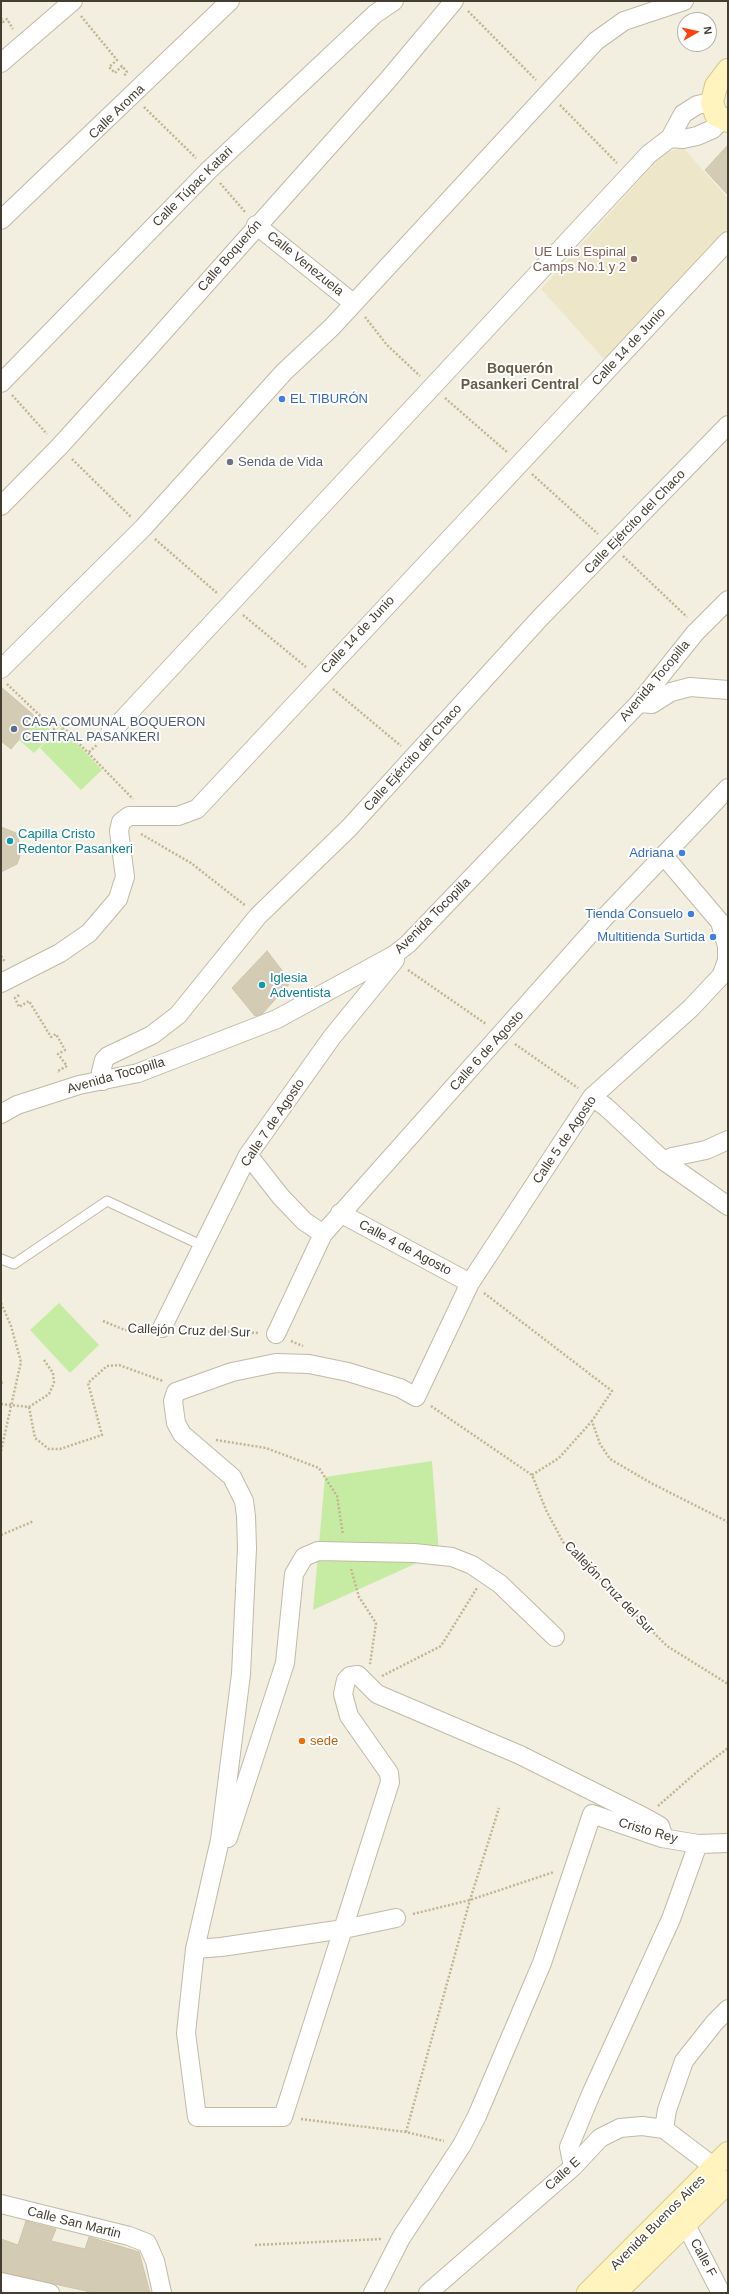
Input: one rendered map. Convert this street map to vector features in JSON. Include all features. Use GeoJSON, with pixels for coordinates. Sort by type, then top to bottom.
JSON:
{"type":"FeatureCollection","features":[{"type":"Feature","properties":{"kind":"main road"},"geometry":{"type":"LineString","coordinates":[[721,114],[716,86],[728,70]]}},
{"type":"Feature","properties":{"kind":"main road","name":"Avenida Buenos Aires"},"geometry":{"type":"LineString","coordinates":[[588,2293],[698,2197],[723,2167]]}},
{"type":"Feature","properties":{"kind":"main road","name":"Avenida Buenos Aires"},"geometry":{"type":"LineString","coordinates":[[615,2293],[685,2223],[698,2197]]}},
{"type":"Feature","properties":{"kind":"street","name":"Calle Aroma"},"geometry":{"type":"LineString","coordinates":[[1,220],[133,96],[230,1]]}},
{"type":"Feature","properties":{"kind":"street","name":"Calle Túpac Katari"},"geometry":{"type":"LineString","coordinates":[[1,383],[209,170],[375,14],[394,1]]}},
{"type":"Feature","properties":{"kind":"street","name":"Calle Boquerón"},"geometry":{"type":"LineString","coordinates":[[1,506],[59,447],[256,225],[388,81],[454,1]]}},
{"type":"Feature","properties":{"kind":"street"},"geometry":{"type":"LineString","coordinates":[[1,669],[143,528],[284,372],[332,327],[596,41],[624,21],[684,1]]}},
{"type":"Feature","properties":{"kind":"street"},"geometry":{"type":"LineString","coordinates":[[1,63],[67,6]]}},
{"type":"Feature","properties":{"kind":"street"},"geometry":{"type":"LineString","coordinates":[[110,733],[229,603],[438,382],[649,154],[670,138],[683,114],[697,105],[721,114],[714,129],[697,136],[683,139],[670,138]]}},
{"type":"Feature","properties":{"kind":"street","name":"Calle Venezuela"},"geometry":{"type":"LineString","coordinates":[[256,225],[353,303]]}},
{"type":"Feature","properties":{"kind":"street","name":"Calle 14 de Junio"},"geometry":{"type":"LineString","coordinates":[[121,822],[129,816],[178,816],[197,809],[318,677],[728,242]]}},
{"type":"Feature","properties":{"kind":"street","name":"Calle Ejército del Chaco"},"geometry":{"type":"LineString","coordinates":[[103,1081],[101,1072],[104,1060],[108,1056],[152,1035],[178,1015],[258,916],[349,828],[539,619],[728,425]]}},
{"type":"Feature","properties":{"kind":"street","name":"Avenida Tocopilla"},"geometry":{"type":"LineString","coordinates":[[1,1114],[17,1105],[60,1092],[138,1073],[277,1020],[394,955],[408,944],[639,703],[695,633],[728,600]]}},
{"type":"Feature","properties":{"kind":"street"},"geometry":{"type":"LineString","coordinates":[[639,703],[652,704],[671,692],[690,688],[728,690]]}},
{"type":"Feature","properties":{"kind":"street","name":"Calle 6 de Agosto"},"geometry":{"type":"LineString","coordinates":[[276,1334],[323,1234],[340,1213],[491,1048],[604,918],[728,788]]}},
{"type":"Feature","properties":{"kind":"street"},"geometry":{"type":"LineString","coordinates":[[1,982],[60,953],[89,933],[118,898],[125,878],[119,831],[121,822]]}},
{"type":"Feature","properties":{"kind":"street","name":"Calle 5 de Agosto"},"geometry":{"type":"LineString","coordinates":[[416,1397],[470,1282],[592,1097],[691,1008],[721,976],[727,960],[728,946],[720,922],[664,856]]}},
{"type":"Feature","properties":{"kind":"street","name":"Calle 7 de Agosto"},"geometry":{"type":"LineString","coordinates":[[162,1328],[248,1155],[332,1037],[395,960],[394,955]]}},
{"type":"Feature","properties":{"kind":"street"},"geometry":{"type":"LineString","coordinates":[[592,1097],[606,1107],[664,1161],[728,1206]]}},
{"type":"Feature","properties":{"kind":"street"},"geometry":{"type":"LineString","coordinates":[[664,1161],[672,1157],[706,1150],[728,1140]]}},
{"type":"Feature","properties":{"kind":"street"},"geometry":{"type":"LineString","coordinates":[[248,1155],[290,1207],[304,1221],[323,1234]]}},
{"type":"Feature","properties":{"kind":"street","name":"Calle 4 de Agosto"},"geometry":{"type":"LineString","coordinates":[[340,1213],[470,1282]]}},
{"type":"Feature","properties":{"kind":"street"},"geometry":{"type":"LineString","coordinates":[[416,1397],[400,1388],[348,1372],[309,1364],[276,1363],[232,1372],[176,1392],[173,1411],[176,1423],[182,1434],[232,1477],[244,1501],[247,1548],[241,1674],[220,1840],[195,1949],[186,2033],[197,2117],[283,2117],[390,1782],[389,1773],[349,1716],[344,1702],[344,1685],[350,1676],[358,1675],[377,1694],[520,1755],[644,1817],[660,1826],[663,1834],[662,1838]]}},
{"type":"Feature","properties":{"kind":"street"},"geometry":{"type":"LineString","coordinates":[[220,1840],[228,1838],[231,1832],[285,1663],[296,1568],[304,1557],[318,1551],[414,1552],[452,1557],[472,1565],[500,1584],[555,1638]]}},
{"type":"Feature","properties":{"kind":"street","name":"Cristo Rey"},"geometry":{"type":"LineString","coordinates":[[577,1865],[592,1814],[662,1838],[698,1844],[728,1843]]}},
{"type":"Feature","properties":{"kind":"street"},"geometry":{"type":"LineString","coordinates":[[573,2167],[569,2147],[591,2094],[671,1918],[698,1844]]}},
{"type":"Feature","properties":{"kind":"street"},"geometry":{"type":"LineString","coordinates":[[373,2293],[401,2238],[462,2145],[477,2116],[542,1964],[577,1865]]}},
{"type":"Feature","properties":{"kind":"street"},"geometry":{"type":"LineString","coordinates":[[195,1949],[221,1948],[344,1929],[396,1918]]}},
{"type":"Feature","properties":{"kind":"street"},"geometry":{"type":"LineString","coordinates":[[664,2129],[667,2110],[684,2061],[715,2022],[728,2009]]}},
{"type":"Feature","properties":{"kind":"street","name":"Calle E"},"geometry":{"type":"LineString","coordinates":[[428,2293],[573,2167],[600,2138],[620,2128],[642,2126],[664,2129],[723,2167]]}},
{"type":"Feature","properties":{"kind":"street","name":"Calle San Martin"},"geometry":{"type":"LineString","coordinates":[[1,2204],[129,2236],[147,2243],[155,2261],[162,2293]]}},
{"type":"Feature","properties":{"kind":"street","name":"Calle F"},"geometry":{"type":"LineString","coordinates":[[685,2223],[721,2293]]}},
{"type":"Feature","properties":{"kind":"street"},"geometry":{"type":"LineString","coordinates":[[1,2282],[50,2293]]}},
{"type":"Feature","properties":{"kind":"lane"},"geometry":{"type":"LineString","coordinates":[[1,1258],[14,1264],[107,1201],[203,1246]]}},
{"type":"Feature","properties":{"kind":"path"},"geometry":{"type":"LineString","coordinates":[[67,6],[66,20],[78,13],[117,60],[109,67],[115,73],[122,66],[127,72],[119,82],[209,170],[256,225]]}},
{"type":"Feature","properties":{"kind":"path"},"geometry":{"type":"LineString","coordinates":[[1,383],[59,447],[143,528],[229,603],[414,757]]}},
{"type":"Feature","properties":{"kind":"path"},"geometry":{"type":"LineString","coordinates":[[1,678],[54,729],[61,725],[106,769],[148,816]]}},
{"type":"Feature","properties":{"kind":"path"},"geometry":{"type":"LineString","coordinates":[[121,822],[191,863],[258,916]]}},
{"type":"Feature","properties":{"kind":"path"},"geometry":{"type":"LineString","coordinates":[[24,991],[15,998],[18,1007],[29,1001],[51,1037],[56,1034],[65,1050],[58,1054],[68,1066],[58,1071],[60,1092]]}},
{"type":"Feature","properties":{"kind":"path"},"geometry":{"type":"LineString","coordinates":[[416,1397],[532,1475],[559,1458],[592,1420],[612,1391],[470,1282]]}},
{"type":"Feature","properties":{"kind":"path"},"geometry":{"type":"LineString","coordinates":[[1,1303],[17,1348],[20,1362],[1,1452]]}},
{"type":"Feature","properties":{"kind":"path","name":"Callejón Cruz del Sur"},"geometry":{"type":"LineString","coordinates":[[103,1321],[125,1330],[162,1328],[276,1334]]}},
{"type":"Feature","properties":{"kind":"path"},"geometry":{"type":"LineString","coordinates":[[1,1404],[29,1407],[49,1394],[54,1383],[53,1373],[44,1360]]}},
{"type":"Feature","properties":{"kind":"path"},"geometry":{"type":"LineString","coordinates":[[29,1407],[35,1438],[49,1449],[60,1449],[102,1435],[88,1383],[107,1366],[119,1365],[172,1384],[176,1392]]}},
{"type":"Feature","properties":{"kind":"path"},"geometry":{"type":"LineString","coordinates":[[592,1420],[600,1444],[610,1459],[651,1483],[728,1522]]}},
{"type":"Feature","properties":{"kind":"path"},"geometry":{"type":"LineString","coordinates":[[213,1439],[266,1448],[320,1468],[337,1496],[346,1551],[359,1597],[376,1623],[368,1684]]}},
{"type":"Feature","properties":{"kind":"path","name":"Callejón Cruz del Sur"},"geometry":{"type":"LineString","coordinates":[[532,1475],[546,1510],[563,1542],[667,1646],[728,1684]]}},
{"type":"Feature","properties":{"kind":"path"},"geometry":{"type":"LineString","coordinates":[[1,1535],[34,1521]]}},
{"type":"Feature","properties":{"kind":"path"},"geometry":{"type":"LineString","coordinates":[[368,1684],[441,1646],[485,1574]]}},
{"type":"Feature","properties":{"kind":"path"},"geometry":{"type":"LineString","coordinates":[[644,1817],[699,1770],[728,1748]]}},
{"type":"Feature","properties":{"kind":"path"},"geometry":{"type":"LineString","coordinates":[[406,2132],[470,1900],[499,1808]]}},
{"type":"Feature","properties":{"kind":"path"},"geometry":{"type":"LineString","coordinates":[[396,1918],[470,1900],[577,1865]]}},
{"type":"Feature","properties":{"kind":"path"},"geometry":{"type":"LineString","coordinates":[[283,2117],[406,2132],[462,2145]]}},
{"type":"Feature","properties":{"kind":"path"},"geometry":{"type":"LineString","coordinates":[[255,2245],[401,2238]]}},
{"type":"Feature","properties":{"kind":"shaded area","name":"UE Luis Espinal Camps No.1 y 2"},"geometry":{"type":"Polygon","coordinates":[[[683,147],[728,199],[728,228],[605,360],[541,289],[663,154],[683,147]]]}},
{"type":"Feature","properties":{"kind":"green space"},"geometry":{"type":"Polygon","coordinates":[[[37,718],[54,733],[34,753],[19,740],[37,718]]]}},
{"type":"Feature","properties":{"kind":"green space"},"geometry":{"type":"Polygon","coordinates":[[[62,727],[102,770],[81,790],[40,748],[62,727]]]}},
{"type":"Feature","properties":{"kind":"green space"},"geometry":{"type":"Polygon","coordinates":[[[59,1303],[99,1345],[70,1373],[30,1330],[59,1303]]]}},
{"type":"Feature","properties":{"kind":"green space"},"geometry":{"type":"Polygon","coordinates":[[[432,1461],[439,1553],[313,1610],[325,1477],[432,1461]]]}},
{"type":"Feature","properties":{"kind":"building"},"geometry":{"type":"Polygon","coordinates":[[[728,145],[728,195],[705,170],[728,145]]]}},
{"type":"Feature","properties":{"kind":"building","name":"CASA COMUNAL BOQUERON CENTRAL PASANKERI"},"geometry":{"type":"Polygon","coordinates":[[[1,687],[37,718],[11,749],[1,741],[1,687]]]}},
{"type":"Feature","properties":{"kind":"building","name":"Capilla Cristo Redentor Pasankeri"},"geometry":{"type":"Polygon","coordinates":[[[1,827],[16,833],[22,850],[17,864],[1,872],[1,827]]]}},
{"type":"Feature","properties":{"kind":"building","name":"Iglesia Adventista"},"geometry":{"type":"Polygon","coordinates":[[[267,951],[291,982],[262,1014],[255,1016],[232,988],[267,951]]]}},
{"type":"Feature","properties":{"kind":"building"},"geometry":{"type":"Polygon","coordinates":[[[26,2221],[56,2229],[51,2241],[85,2249],[89,2237],[139,2252],[150,2293],[95,2293],[1,2272],[1,2239],[18,2245],[26,2221]]]}},
{"type":"Feature","properties":{"kind":"place","name":"UE Luis Espinal Camps No.1 y 2"},"geometry":{"type":"Point","coordinates":[634,259]}},
{"type":"Feature","properties":{"kind":"place","name":"EL TIBURÓN"},"geometry":{"type":"Point","coordinates":[282,399]}},
{"type":"Feature","properties":{"kind":"place","name":"Senda de Vida"},"geometry":{"type":"Point","coordinates":[230,462]}},
{"type":"Feature","properties":{"kind":"place","name":"CASA COMUNAL BOQUERON CENTRAL PASANKERI"},"geometry":{"type":"Point","coordinates":[14,729]}},
{"type":"Feature","properties":{"kind":"place","name":"Capilla Cristo Redentor Pasankeri"},"geometry":{"type":"Point","coordinates":[10,841]}},
{"type":"Feature","properties":{"kind":"place","name":"Adriana"},"geometry":{"type":"Point","coordinates":[682,853]}},
{"type":"Feature","properties":{"kind":"place","name":"Tienda Consuelo"},"geometry":{"type":"Point","coordinates":[691,914]}},
{"type":"Feature","properties":{"kind":"place","name":"Multitienda Surtida"},"geometry":{"type":"Point","coordinates":[713,937]}},
{"type":"Feature","properties":{"kind":"place","name":"Iglesia Adventista"},"geometry":{"type":"Point","coordinates":[262,985]}},
{"type":"Feature","properties":{"kind":"place","name":"sede"},"geometry":{"type":"Point","coordinates":[302,1741]}},
{"type":"Feature","properties":{"kind":"district","name":"Boquerón Pasankeri Central"},"geometry":{"type":"Point","coordinates":[520,378]}}]}
